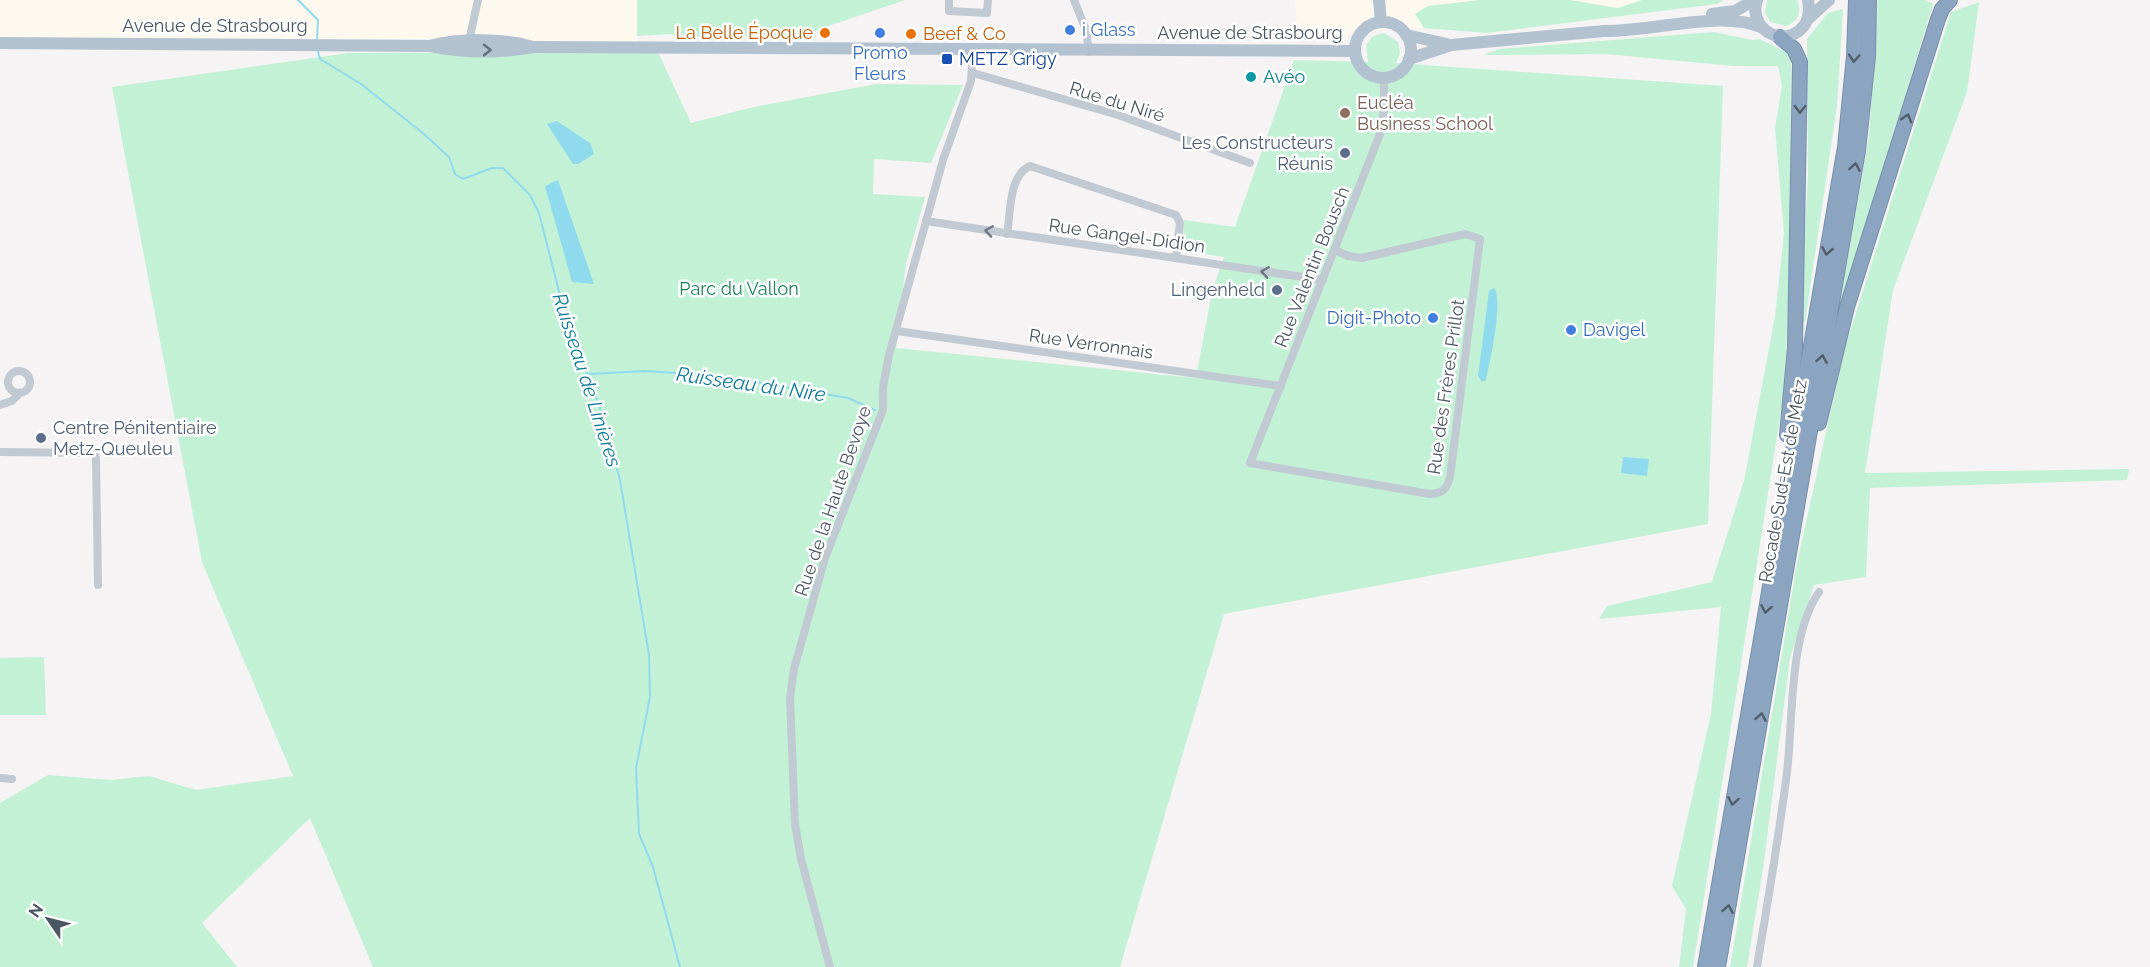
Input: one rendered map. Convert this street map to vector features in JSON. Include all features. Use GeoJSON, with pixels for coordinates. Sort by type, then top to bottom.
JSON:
{"type":"FeatureCollection","features":[{"type":"Feature","properties":{"kind":"highway","name":"Rocade Sud-Est de Metz"},"geometry":{"type":"LineString","coordinates":[[1718,967],[1845,147],[1854,56],[1856,0]]}},
{"type":"Feature","properties":{"kind":"highway","name":"Rocade Sud-Est de Metz"},"geometry":{"type":"LineString","coordinates":[[1705,967],[1858,151],[1868,56],[1869,0]]}},
{"type":"Feature","properties":{"kind":"highway"},"geometry":{"type":"LineString","coordinates":[[1785,535],[1847,308],[1938,19],[1942,9],[1950,0]]}},
{"type":"Feature","properties":{"kind":"highway"},"geometry":{"type":"LineString","coordinates":[[1780,37],[1797,54],[1800,89],[1795,347],[1785,535]]}},
{"type":"Feature","properties":{"kind":"main road"},"geometry":{"type":"LineString","coordinates":[[1379,0],[1381,22]]}},
{"type":"Feature","properties":{"kind":"main road"},"geometry":{"type":"LineString","coordinates":[[1756,0],[1755,13],[1761,27]]}},
{"type":"Feature","properties":{"kind":"main road"},"geometry":{"type":"LineString","coordinates":[[1604,31],[1626,25],[1736,11],[1756,0]]}},
{"type":"Feature","properties":{"kind":"main road"},"geometry":{"type":"LineString","coordinates":[[1808,0],[1808,20]]}},
{"type":"Feature","properties":{"kind":"main road"},"geometry":{"type":"LineString","coordinates":[[1409,59],[1451,45],[1626,31],[1725,20],[1744,21],[1761,27],[1773,36],[1780,37],[1797,33],[1829,0]]}},
{"type":"Feature","properties":{"kind":"main road"},"geometry":{"type":"LineString","coordinates":[[1381,22],[1396,25],[1406,35],[1411,47],[1409,59],[1399,72],[1384,77],[1372,75],[1362,68],[1355,51],[1362,31],[1381,22]]}},
{"type":"Feature","properties":{"kind":"main road"},"geometry":{"type":"LineString","coordinates":[[1406,35],[1451,45]]}},
{"type":"Feature","properties":{"kind":"main road","name":"Avenue de Strasbourg"},"geometry":{"type":"LineString","coordinates":[[429,46],[446,41],[469,41],[516,42],[533,47]]}},
{"type":"Feature","properties":{"kind":"main road","name":"Avenue de Strasbourg"},"geometry":{"type":"LineString","coordinates":[[0,43],[429,46],[447,50],[533,47],[1089,52],[1355,51]]}},
{"type":"Feature","properties":{"kind":"street"},"geometry":{"type":"LineString","coordinates":[[469,41],[478,0]]}},
{"type":"Feature","properties":{"kind":"street"},"geometry":{"type":"LineString","coordinates":[[949,0],[949,11],[987,13],[988,0]]}},
{"type":"Feature","properties":{"kind":"street"},"geometry":{"type":"LineString","coordinates":[[1074,0],[1086,30],[1089,52]]}},
{"type":"Feature","properties":{"kind":"street","name":"Rue de la Haute Bevoye"},"geometry":{"type":"LineString","coordinates":[[830,967],[801,859],[795,824],[790,698],[794,669],[803,644],[825,558],[883,410],[882,387],[950,135],[973,74],[973,50]]}},
{"type":"Feature","properties":{"kind":"street","name":"Rue du Niré"},"geometry":{"type":"LineString","coordinates":[[973,74],[1118,115],[1250,163]]}},
{"type":"Feature","properties":{"kind":"street","name":"Rue Valentin Bousch"},"geometry":{"type":"LineString","coordinates":[[1250,464],[1380,134],[1384,109],[1384,77]]}},
{"type":"Feature","properties":{"kind":"street"},"geometry":{"type":"LineString","coordinates":[[1007,234],[1015,182],[1023,169],[1030,166],[1176,215],[1180,223],[1176,258]]}},
{"type":"Feature","properties":{"kind":"street","name":"Rue Gangel-Didion"},"geometry":{"type":"LineString","coordinates":[[926,221],[1323,280]]}},
{"type":"Feature","properties":{"kind":"street","name":"Rue des Frères Prillot"},"geometry":{"type":"LineString","coordinates":[[1250,464],[1430,494],[1439,494],[1447,487],[1480,239],[1465,234],[1362,258],[1348,256],[1335,250]]}},
{"type":"Feature","properties":{"kind":"street","name":"Rue Verronnais"},"geometry":{"type":"LineString","coordinates":[[897,331],[1281,386]]}},
{"type":"Feature","properties":{"kind":"street"},"geometry":{"type":"LineString","coordinates":[[0,405],[12,401],[20,393]]}},
{"type":"Feature","properties":{"kind":"street"},"geometry":{"type":"LineString","coordinates":[[0,452],[94,453],[96,458],[98,585]]}},
{"type":"Feature","properties":{"kind":"street"},"geometry":{"type":"LineString","coordinates":[[1757,967],[1787,778],[1794,666],[1812,602],[1819,592]]}},
{"type":"Feature","properties":{"kind":"street"},"geometry":{"type":"LineString","coordinates":[[0,778],[12,779]]}},
{"type":"Feature","properties":{"kind":"shaded area"},"geometry":{"type":"Polygon","coordinates":[[[0,0],[637,0],[638,43],[436,39],[0,40],[0,0]]]}},
{"type":"Feature","properties":{"kind":"shaded area"},"geometry":{"type":"Polygon","coordinates":[[[1295,0],[1653,0],[1600,19],[1382,30],[1298,41],[1295,0]]]}},
{"type":"Feature","properties":{"kind":"green space"},"geometry":{"type":"Polygon","coordinates":[[[637,0],[905,0],[799,36],[677,37],[671,34],[637,36],[637,0]]]}},
{"type":"Feature","properties":{"kind":"green space"},"geometry":{"type":"Polygon","coordinates":[[[1480,0],[1570,0],[1618,8],[1642,0],[1724,0],[1717,4],[1487,33],[1424,28],[1415,14],[1428,6],[1480,0]]]}},
{"type":"Feature","properties":{"kind":"green space"},"geometry":{"type":"Polygon","coordinates":[[[1767,0],[1797,0],[1798,16],[1786,26],[1770,22],[1765,12],[1767,0]]]}},
{"type":"Feature","properties":{"kind":"green space"},"geometry":{"type":"Polygon","coordinates":[[[1878,0],[1926,0],[1933,4],[1842,304],[1840,303],[1869,137],[1878,0]]]}},
{"type":"Feature","properties":{"kind":"green space"},"geometry":{"type":"Polygon","coordinates":[[[1979,2],[1967,92],[1893,290],[1865,473],[2129,469],[2127,480],[1870,488],[1866,577],[1814,585],[1790,658],[1763,869],[1747,967],[1730,967],[1797,563],[1844,351],[1951,12],[1979,2]]]}},
{"type":"Feature","properties":{"kind":"green space"},"geometry":{"type":"Polygon","coordinates":[[[1843,9],[1837,106],[1805,322],[1801,321],[1808,174],[1807,39],[1828,13],[1843,9]]]}},
{"type":"Feature","properties":{"kind":"green space"},"geometry":{"type":"Polygon","coordinates":[[[1714,32],[1752,40],[1760,39],[1791,55],[1790,273],[1784,392],[1693,967],[1679,967],[1686,909],[1672,886],[1711,714],[1721,607],[1599,619],[1607,606],[1712,582],[1744,481],[1775,317],[1784,233],[1775,128],[1782,86],[1778,66],[1733,66],[1606,54],[1484,55],[1499,49],[1714,32]]]}},
{"type":"Feature","properties":{"kind":"green space","name":"Parc du Vallon"},"geometry":{"type":"Polygon","coordinates":[[[1384,33],[1398,42],[1400,53],[1396,63],[1723,86],[1708,524],[1224,614],[1120,967],[373,967],[310,818],[202,923],[237,967],[0,967],[0,803],[48,775],[110,780],[149,776],[196,790],[293,776],[202,562],[112,87],[348,53],[658,52],[691,123],[749,108],[876,84],[963,85],[931,163],[874,159],[873,194],[925,197],[906,264],[896,348],[1196,378],[1212,292],[1224,257],[1182,251],[1184,220],[1235,227],[1294,60],[1368,62],[1366,45],[1373,36],[1384,33]]]}},
{"type":"Feature","properties":{"kind":"green space"},"geometry":{"type":"Polygon","coordinates":[[[44,657],[46,715],[0,715],[0,658],[44,657]]]}},
{"type":"Feature","properties":{"kind":"water"},"geometry":{"type":"Polygon","coordinates":[[[557,121],[590,143],[594,154],[578,164],[573,164],[547,124],[557,121]]]}},
{"type":"Feature","properties":{"kind":"water"},"geometry":{"type":"Polygon","coordinates":[[[558,180],[594,284],[572,282],[545,186],[558,180]]]}},
{"type":"Feature","properties":{"kind":"water"},"geometry":{"type":"Polygon","coordinates":[[[1494,288],[1498,305],[1497,318],[1486,380],[1482,382],[1478,376],[1489,291],[1494,288]]]}},
{"type":"Feature","properties":{"kind":"water"},"geometry":{"type":"Polygon","coordinates":[[[1623,457],[1649,459],[1647,476],[1621,473],[1623,457]]]}},
{"type":"Feature","properties":{"kind":"waterway","name":"Ruisseau de Linières"},"geometry":{"type":"LineString","coordinates":[[298,0],[318,20],[317,40]]}},
{"type":"Feature","properties":{"kind":"waterway","name":"Ruisseau de Linières"},"geometry":{"type":"LineString","coordinates":[[317,48],[320,59],[361,84],[424,134],[449,157],[455,174],[463,179],[492,168],[503,168],[530,195],[539,213],[564,311],[602,414],[620,480],[649,655],[650,697],[636,768],[639,834],[653,867],[680,967]]}},
{"type":"Feature","properties":{"kind":"waterway","name":"Ruisseau du Nire"},"geometry":{"type":"LineString","coordinates":[[589,374],[645,371],[721,376],[848,398],[875,410]]}},
{"type":"Feature","properties":{"kind":"place","name":"i Glass"},"geometry":{"type":"Point","coordinates":[1070,30]}},
{"type":"Feature","properties":{"kind":"place","name":"La Belle Époque"},"geometry":{"type":"Point","coordinates":[825,33]}},
{"type":"Feature","properties":{"kind":"place","name":"Promo Fleurs"},"geometry":{"type":"Point","coordinates":[880,33]}},
{"type":"Feature","properties":{"kind":"place","name":"Beef & Co"},"geometry":{"type":"Point","coordinates":[911,34]}},
{"type":"Feature","properties":{"kind":"place","name":"METZ Grigy"},"geometry":{"type":"Point","coordinates":[947,59]}},
{"type":"Feature","properties":{"kind":"place","name":"Avéo"},"geometry":{"type":"Point","coordinates":[1251,77]}},
{"type":"Feature","properties":{"kind":"place","name":"Eucléa Business School"},"geometry":{"type":"Point","coordinates":[1345,113]}},
{"type":"Feature","properties":{"kind":"place","name":"Les Constructeurs Réunis"},"geometry":{"type":"Point","coordinates":[1345,153]}},
{"type":"Feature","properties":{"kind":"place","name":"Lingenheld"},"geometry":{"type":"Point","coordinates":[1277,290]}},
{"type":"Feature","properties":{"kind":"place","name":"Digit-Photo"},"geometry":{"type":"Point","coordinates":[1433,318]}},
{"type":"Feature","properties":{"kind":"place","name":"Davigel"},"geometry":{"type":"Point","coordinates":[1571,330]}},
{"type":"Feature","properties":{"kind":"place","name":"Centre Pénitentiaire Metz-Queuleu"},"geometry":{"type":"Point","coordinates":[41,438]}}]}
